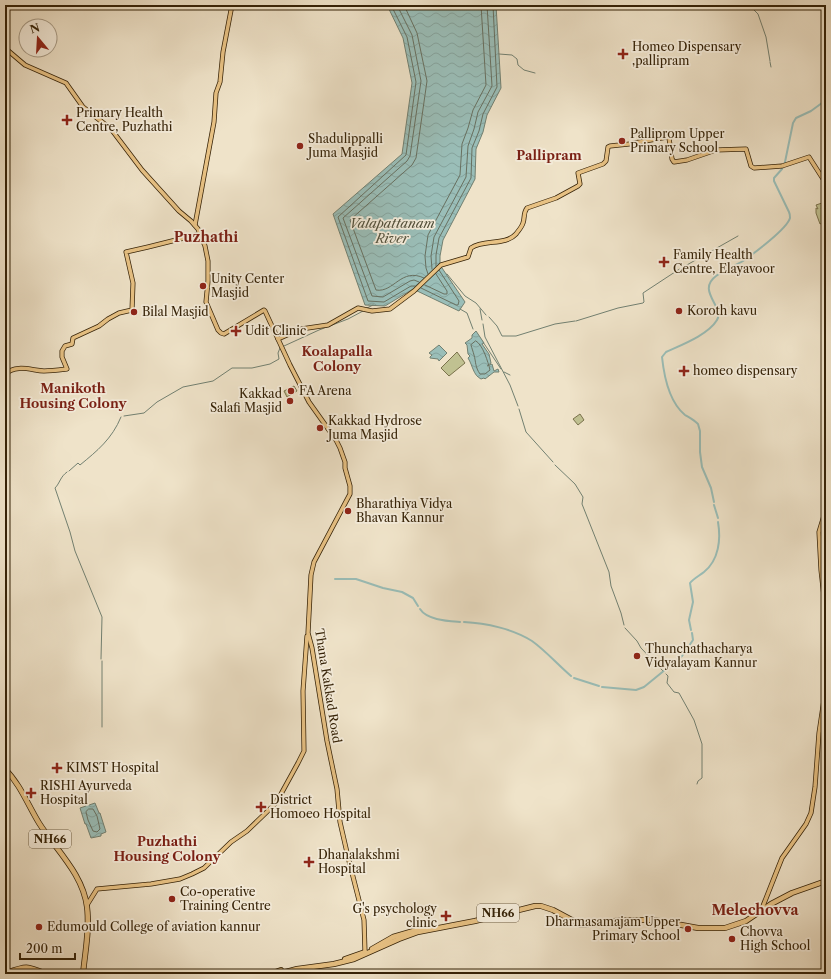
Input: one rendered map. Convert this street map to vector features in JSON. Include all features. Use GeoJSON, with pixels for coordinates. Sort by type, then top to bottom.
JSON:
{"type":"FeatureCollection","features":[{"type":"Feature","properties":{"kind":"highway","name":"NH66"},"geometry":{"type":"LineString","coordinates":[[5,769],[77,878],[86,907],[82,970]]}},
{"type":"Feature","properties":{"kind":"highway","name":"NH66"},"geometry":{"type":"LineString","coordinates":[[5,773],[15,785],[42,830],[74,878],[86,907]]}},
{"type":"Feature","properties":{"kind":"highway","name":"NH66"},"geometry":{"type":"LineString","coordinates":[[278,974],[297,969],[339,963],[365,953],[396,936],[415,930],[441,926],[532,904],[542,904],[578,922],[650,918],[701,927],[729,926],[746,921],[777,901],[799,890],[826,882]]}},
{"type":"Feature","properties":{"kind":"highway","name":"NH66"},"geometry":{"type":"LineString","coordinates":[[270,974],[298,966],[334,961],[365,953]]}},
{"type":"Feature","properties":{"kind":"main road"},"geometry":{"type":"LineString","coordinates":[[195,225],[214,122],[216,93],[220,82],[223,52],[232,5]]}},
{"type":"Feature","properties":{"kind":"main road","name":"Thana Kakkad Road"},"geometry":{"type":"LineString","coordinates":[[5,48],[25,65],[66,83],[83,107],[111,129],[142,170],[179,211],[195,225],[205,246],[208,261],[206,302],[220,333],[224,334],[264,310],[309,402],[338,444],[344,456],[350,486],[350,494],[331,527],[314,562],[311,575],[308,633],[337,789],[341,826],[364,920],[365,953]]}},
{"type":"Feature","properties":{"kind":"main road"},"geometry":{"type":"LineString","coordinates":[[278,339],[299,330],[328,325],[356,309],[388,310],[414,291],[441,265],[468,257],[469,250],[475,245],[503,240],[514,236],[523,224],[525,211],[527,208],[556,198],[578,186],[580,184],[578,173],[603,164],[606,161],[608,147],[610,146],[667,137],[669,138],[672,159],[674,162],[687,160],[716,150],[746,149],[752,167],[773,167],[809,157],[826,182]]}},
{"type":"Feature","properties":{"kind":"main road"},"geometry":{"type":"LineString","coordinates":[[5,374],[14,369],[24,367],[46,371],[67,369],[62,357],[62,351],[65,346],[72,344],[73,338],[99,326],[119,313],[132,310],[133,283],[126,252],[148,248],[200,234]]}},
{"type":"Feature","properties":{"kind":"main road"},"geometry":{"type":"LineString","coordinates":[[826,509],[819,532],[821,570],[826,615]]}},
{"type":"Feature","properties":{"kind":"main road"},"geometry":{"type":"LineString","coordinates":[[86,907],[97,888],[151,884],[175,880],[198,872],[232,842],[247,832],[274,805],[304,751],[303,691],[308,633]]}},
{"type":"Feature","properties":{"kind":"main road"},"geometry":{"type":"LineString","coordinates":[[761,911],[763,902],[782,858],[806,824],[811,813],[814,801],[813,796],[816,781],[819,733],[826,686]]}},
{"type":"Feature","properties":{"kind":"main road"},"geometry":{"type":"LineString","coordinates":[[763,902],[767,907]]}},
{"type":"Feature","properties":{"kind":"main road"},"geometry":{"type":"LineString","coordinates":[[5,972],[28,966],[48,974]]}},
{"type":"Feature","properties":{"kind":"main road"},"geometry":{"type":"LineString","coordinates":[[8,974],[26,969],[40,974]]}},
{"type":"Feature","properties":{"kind":"green space"},"geometry":{"type":"Polygon","coordinates":[[[822,203],[823,206],[821,209],[824,208],[824,218],[826,221],[820,224],[816,213],[816,208],[818,209],[816,205],[822,203]]]}},
{"type":"Feature","properties":{"kind":"green space"},"geometry":{"type":"Polygon","coordinates":[[[457,352],[465,363],[449,376],[441,368],[457,352]]]}},
{"type":"Feature","properties":{"kind":"green space","name":"FA Arena"},"geometry":{"type":"Polygon","coordinates":[[[294,386],[297,391],[287,397],[284,391],[294,386]]]}},
{"type":"Feature","properties":{"kind":"green space"},"geometry":{"type":"Polygon","coordinates":[[[580,414],[584,420],[578,425],[573,419],[580,414]]]}},
{"type":"Feature","properties":{"kind":"water","name":"Valapattanam River"},"geometry":{"type":"Polygon","coordinates":[[[387,5],[496,5],[501,88],[487,115],[483,132],[476,149],[475,179],[443,240],[440,256],[440,265],[465,302],[459,311],[413,289],[385,306],[365,305],[333,214],[402,154],[412,83],[403,38],[387,5]]]}},
{"type":"Feature","properties":{"kind":"water"},"geometry":{"type":"Polygon","coordinates":[[[476,331],[489,354],[491,363],[487,366],[492,364],[494,371],[498,369],[499,372],[494,372],[485,379],[481,379],[475,373],[468,358],[470,356],[465,343],[472,338],[472,335],[476,331]]]}},
{"type":"Feature","properties":{"kind":"water"},"geometry":{"type":"Polygon","coordinates":[[[439,345],[447,353],[439,361],[438,359],[430,358],[432,355],[429,353],[439,345]]]}},
{"type":"Feature","properties":{"kind":"water"},"geometry":{"type":"Polygon","coordinates":[[[95,803],[106,832],[101,834],[101,836],[91,838],[80,808],[88,804],[95,803]]]}},
{"type":"Feature","properties":{"kind":"waterway"},"geometry":{"type":"LineString","coordinates":[[749,5],[758,14],[766,37],[770,61]]}},
{"type":"Feature","properties":{"kind":"waterway"},"geometry":{"type":"LineString","coordinates":[[499,54],[512,55],[517,59],[518,65],[524,70],[535,73]]}},
{"type":"Feature","properties":{"kind":"waterway"},"geometry":{"type":"LineString","coordinates":[[770,62],[771,67]]}},
{"type":"Feature","properties":{"kind":"waterway"},"geometry":{"type":"LineString","coordinates":[[714,502],[711,488],[702,467],[700,431],[698,424],[680,410],[671,396],[664,372],[662,357],[666,352],[701,335],[717,320],[717,310],[709,287],[716,276],[754,253],[788,223],[790,214],[774,181],[774,178],[782,169],[785,162],[793,123],[796,118],[811,111],[826,100]]}},
{"type":"Feature","properties":{"kind":"waterway"},"geometry":{"type":"LineString","coordinates":[[576,321],[618,308],[643,303],[643,293],[678,270],[738,236]]}},
{"type":"Feature","properties":{"kind":"waterway"},"geometry":{"type":"LineString","coordinates":[[447,274],[465,296],[476,303],[486,315]]}},
{"type":"Feature","properties":{"kind":"waterway"},"geometry":{"type":"LineString","coordinates":[[367,308],[373,305]]}},
{"type":"Feature","properties":{"kind":"waterway"},"geometry":{"type":"LineString","coordinates":[[460,309],[467,313],[473,329]]}},
{"type":"Feature","properties":{"kind":"waterway"},"geometry":{"type":"LineString","coordinates":[[480,309],[482,320]]}},
{"type":"Feature","properties":{"kind":"waterway"},"geometry":{"type":"LineString","coordinates":[[284,346],[348,319],[363,311]]}},
{"type":"Feature","properties":{"kind":"waterway"},"geometry":{"type":"LineString","coordinates":[[489,317],[497,326],[502,336],[516,336],[555,324],[575,321]]}},
{"type":"Feature","properties":{"kind":"waterway"},"geometry":{"type":"LineString","coordinates":[[483,324],[485,337],[510,385],[518,406]]}},
{"type":"Feature","properties":{"kind":"waterway"},"geometry":{"type":"LineString","coordinates":[[483,342],[501,369]]}},
{"type":"Feature","properties":{"kind":"waterway"},"geometry":{"type":"LineString","coordinates":[[124,416],[144,413],[157,402],[183,387],[213,381],[232,368],[252,368],[270,364],[279,359],[278,353],[280,348]]}},
{"type":"Feature","properties":{"kind":"waterway"},"geometry":{"type":"LineString","coordinates":[[504,372],[510,375]]}},
{"type":"Feature","properties":{"kind":"waterway"},"geometry":{"type":"LineString","coordinates":[[519,409],[526,432],[553,462]]}},
{"type":"Feature","properties":{"kind":"waterway"},"geometry":{"type":"LineString","coordinates":[[69,471],[78,463],[80,465],[104,444],[113,432],[121,417]]}},
{"type":"Feature","properties":{"kind":"waterway"},"geometry":{"type":"LineString","coordinates":[[555,465],[575,484],[583,497],[582,504],[609,572],[611,586],[624,625]]}},
{"type":"Feature","properties":{"kind":"waterway"},"geometry":{"type":"LineString","coordinates":[[67,472],[55,488],[75,551],[102,617],[101,659]]}},
{"type":"Feature","properties":{"kind":"waterway"},"geometry":{"type":"LineString","coordinates":[[714,505],[718,518]]}},
{"type":"Feature","properties":{"kind":"waterway"},"geometry":{"type":"LineString","coordinates":[[691,630],[689,620],[693,602],[690,583],[704,572],[713,562],[719,542],[718,522]]}},
{"type":"Feature","properties":{"kind":"waterway"},"geometry":{"type":"LineString","coordinates":[[335,579],[356,579],[383,588],[402,592],[413,598],[418,606]]}},
{"type":"Feature","properties":{"kind":"waterway"},"geometry":{"type":"LineString","coordinates":[[420,609],[423,613],[433,618],[460,622]]}},
{"type":"Feature","properties":{"kind":"waterway"},"geometry":{"type":"LineString","coordinates":[[464,622],[499,627],[525,637],[542,649],[571,676]]}},
{"type":"Feature","properties":{"kind":"waterway"},"geometry":{"type":"LineString","coordinates":[[625,628],[637,641],[641,648],[663,671]]}},
{"type":"Feature","properties":{"kind":"waterway"},"geometry":{"type":"LineString","coordinates":[[602,687],[636,690],[644,687],[682,656],[693,640],[692,633]]}},
{"type":"Feature","properties":{"kind":"waterway"},"geometry":{"type":"LineString","coordinates":[[102,661],[102,727]]}},
{"type":"Feature","properties":{"kind":"waterway"},"geometry":{"type":"LineString","coordinates":[[666,674],[668,676],[667,683],[674,692],[679,693],[694,720],[702,744],[702,778],[697,784]]}},
{"type":"Feature","properties":{"kind":"waterway"},"geometry":{"type":"LineString","coordinates":[[574,678],[599,686]]}},
{"type":"Feature","properties":{"kind":"place","name":"Homeo Dispensary ,pallipram"},"geometry":{"type":"Point","coordinates":[623,54]}},
{"type":"Feature","properties":{"kind":"place","name":"Primary Health Centre, Puzhathi"},"geometry":{"type":"Point","coordinates":[67,120]}},
{"type":"Feature","properties":{"kind":"place","name":"Palliprom Upper Primary School"},"geometry":{"type":"Point","coordinates":[622,141]}},
{"type":"Feature","properties":{"kind":"place","name":"Shadulippalli Juma Masjid"},"geometry":{"type":"Point","coordinates":[300,146]}},
{"type":"Feature","properties":{"kind":"place","name":"Family Health Centre, Elayavoor"},"geometry":{"type":"Point","coordinates":[664,262]}},
{"type":"Feature","properties":{"kind":"place","name":"Unity Center Masjid"},"geometry":{"type":"Point","coordinates":[203,286]}},
{"type":"Feature","properties":{"kind":"place","name":"Koroth kavu"},"geometry":{"type":"Point","coordinates":[679,311]}},
{"type":"Feature","properties":{"kind":"place","name":"Bilal Masjid"},"geometry":{"type":"Point","coordinates":[134,312]}},
{"type":"Feature","properties":{"kind":"place","name":"Udit Clinic"},"geometry":{"type":"Point","coordinates":[236,331]}},
{"type":"Feature","properties":{"kind":"place","name":"homeo dispensary"},"geometry":{"type":"Point","coordinates":[684,371]}},
{"type":"Feature","properties":{"kind":"place","name":"FA Arena"},"geometry":{"type":"Point","coordinates":[291,391]}},
{"type":"Feature","properties":{"kind":"place","name":"Kakkad Salafi Masjid"},"geometry":{"type":"Point","coordinates":[290,401]}},
{"type":"Feature","properties":{"kind":"place","name":"Kakkad Hydrose Juma Masjid"},"geometry":{"type":"Point","coordinates":[320,428]}},
{"type":"Feature","properties":{"kind":"place","name":"Bharathiya Vidya Bhavan Kannur"},"geometry":{"type":"Point","coordinates":[348,511]}},
{"type":"Feature","properties":{"kind":"place","name":"Thunchathacharya Vidyalayam Kannur"},"geometry":{"type":"Point","coordinates":[637,656]}},
{"type":"Feature","properties":{"kind":"place","name":"KIMST Hospital"},"geometry":{"type":"Point","coordinates":[57,768]}},
{"type":"Feature","properties":{"kind":"place","name":"RISHI Ayurveda Hospital"},"geometry":{"type":"Point","coordinates":[31,793]}},
{"type":"Feature","properties":{"kind":"place","name":"District Homoeo Hospital"},"geometry":{"type":"Point","coordinates":[261,807]}},
{"type":"Feature","properties":{"kind":"place","name":"Dhanalakshmi Hospital"},"geometry":{"type":"Point","coordinates":[309,862]}},
{"type":"Feature","properties":{"kind":"place","name":"Co-operative Training Centre"},"geometry":{"type":"Point","coordinates":[172,899]}},
{"type":"Feature","properties":{"kind":"place","name":"G's psychology clinic"},"geometry":{"type":"Point","coordinates":[446,916]}},
{"type":"Feature","properties":{"kind":"place","name":"Edumould College of aviation kannur"},"geometry":{"type":"Point","coordinates":[39,927]}},
{"type":"Feature","properties":{"kind":"place","name":"Dharmasamajam Upper Primary School"},"geometry":{"type":"Point","coordinates":[688,929]}},
{"type":"Feature","properties":{"kind":"place","name":"Chovva High School"},"geometry":{"type":"Point","coordinates":[732,939]}},
{"type":"Feature","properties":{"kind":"district","name":"Pallipram"},"geometry":{"type":"Point","coordinates":[549,155]}},
{"type":"Feature","properties":{"kind":"district","name":"Puzhathi"},"geometry":{"type":"Point","coordinates":[206,237]}},
{"type":"Feature","properties":{"kind":"district","name":"Koalapalla Colony"},"geometry":{"type":"Point","coordinates":[337,358]}},
{"type":"Feature","properties":{"kind":"district","name":"Manikoth Housing Colony"},"geometry":{"type":"Point","coordinates":[73,396]}},
{"type":"Feature","properties":{"kind":"district","name":"Puzhathi Housing Colony"},"geometry":{"type":"Point","coordinates":[167,848]}},
{"type":"Feature","properties":{"kind":"district","name":"Melechovva"},"geometry":{"type":"Point","coordinates":[755,910]}}]}
